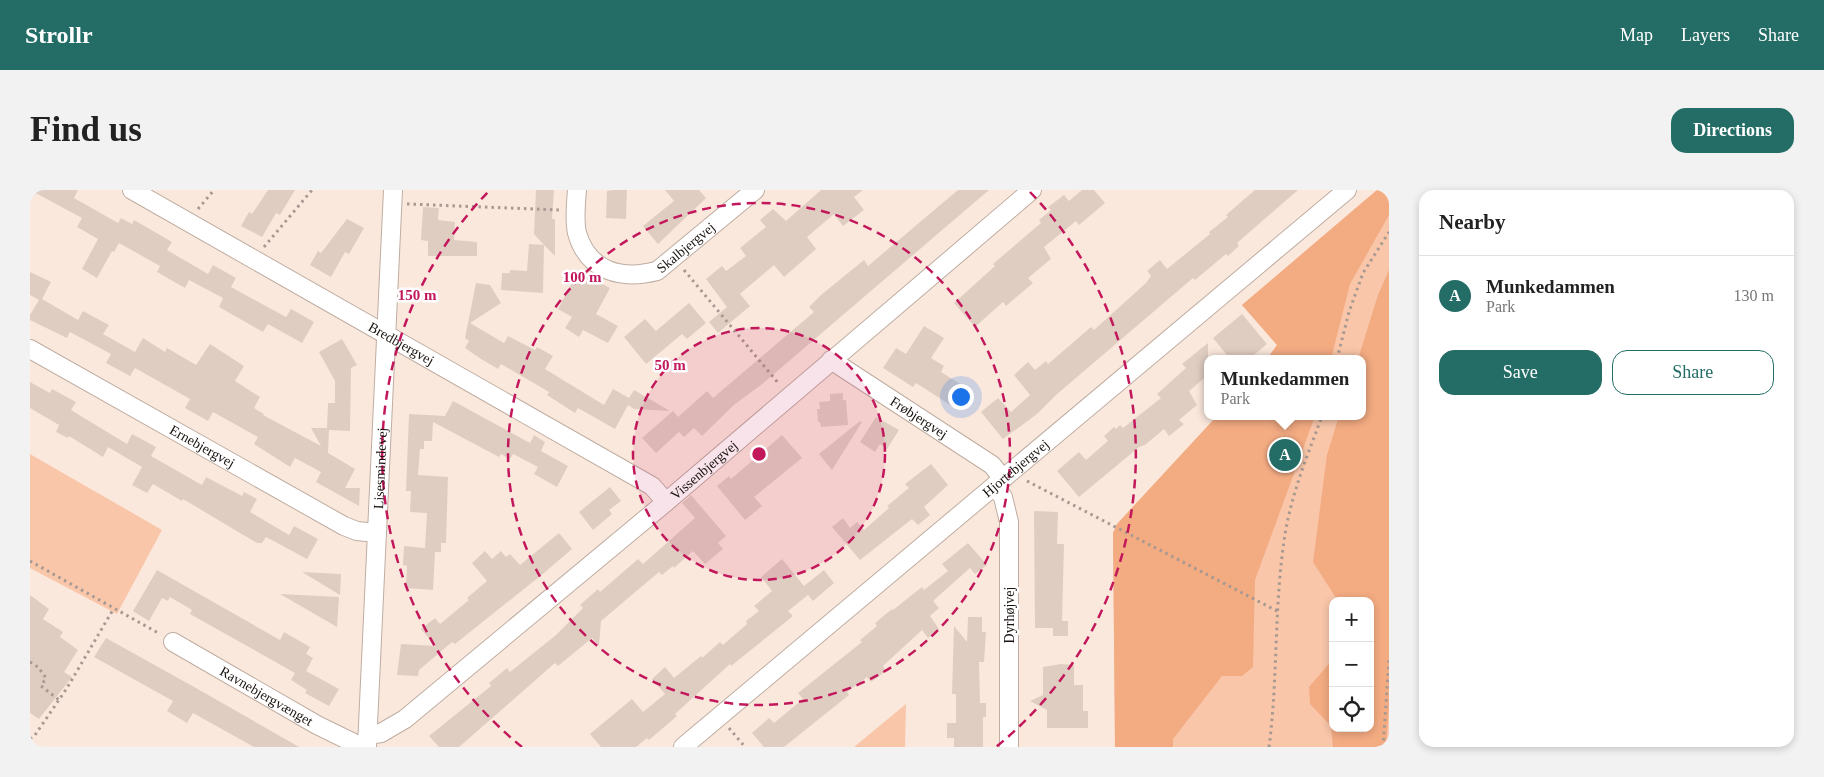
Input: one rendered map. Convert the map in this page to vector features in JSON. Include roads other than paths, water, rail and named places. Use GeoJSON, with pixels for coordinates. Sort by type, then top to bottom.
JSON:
{"type":"FeatureCollection","features":[{"type":"Feature","properties":{"kind":"street","name":"Bredbjergvej"},"geometry":{"type":"LineString","coordinates":[[132,190],[652,486],[666,502]]}},
{"type":"Feature","properties":{"kind":"street","name":"Skalbjergvej"},"geometry":{"type":"LineString","coordinates":[[577,190],[577,232],[585,250],[599,266],[617,274],[637,276],[657,270],[674,258],[755,190]]}},
{"type":"Feature","properties":{"kind":"street","name":"Vissenbjergvej"},"geometry":{"type":"LineString","coordinates":[[366,743],[405,719],[666,502],[1032,190]]}},
{"type":"Feature","properties":{"kind":"street","name":"Hjortebjergvej"},"geometry":{"type":"LineString","coordinates":[[683,747],[1347,190]]}},
{"type":"Feature","properties":{"kind":"street","name":"Lisesmindevej"},"geometry":{"type":"LineString","coordinates":[[366,743],[393,196]]}},
{"type":"Feature","properties":{"kind":"street","name":"Ernebjergvej"},"geometry":{"type":"LineString","coordinates":[[30,349],[344,526],[357,531],[377,533]]}},
{"type":"Feature","properties":{"kind":"street","name":"Frøbjergvej"},"geometry":{"type":"LineString","coordinates":[[831,360],[992,465],[1003,479]]}},
{"type":"Feature","properties":{"kind":"street","name":"Dyrhøjvej"},"geometry":{"type":"LineString","coordinates":[[1003,479],[1003,497],[1009,522],[1009,747]]}},
{"type":"Feature","properties":{"kind":"street","name":"Ravnebjergvænget"},"geometry":{"type":"LineString","coordinates":[[173,642],[317,725],[366,743]]}},
{"type":"Feature","properties":{"kind":"place","name":"Munkedammen"},"geometry":{"type":"Point","coordinates":[1285,455]}}]}
